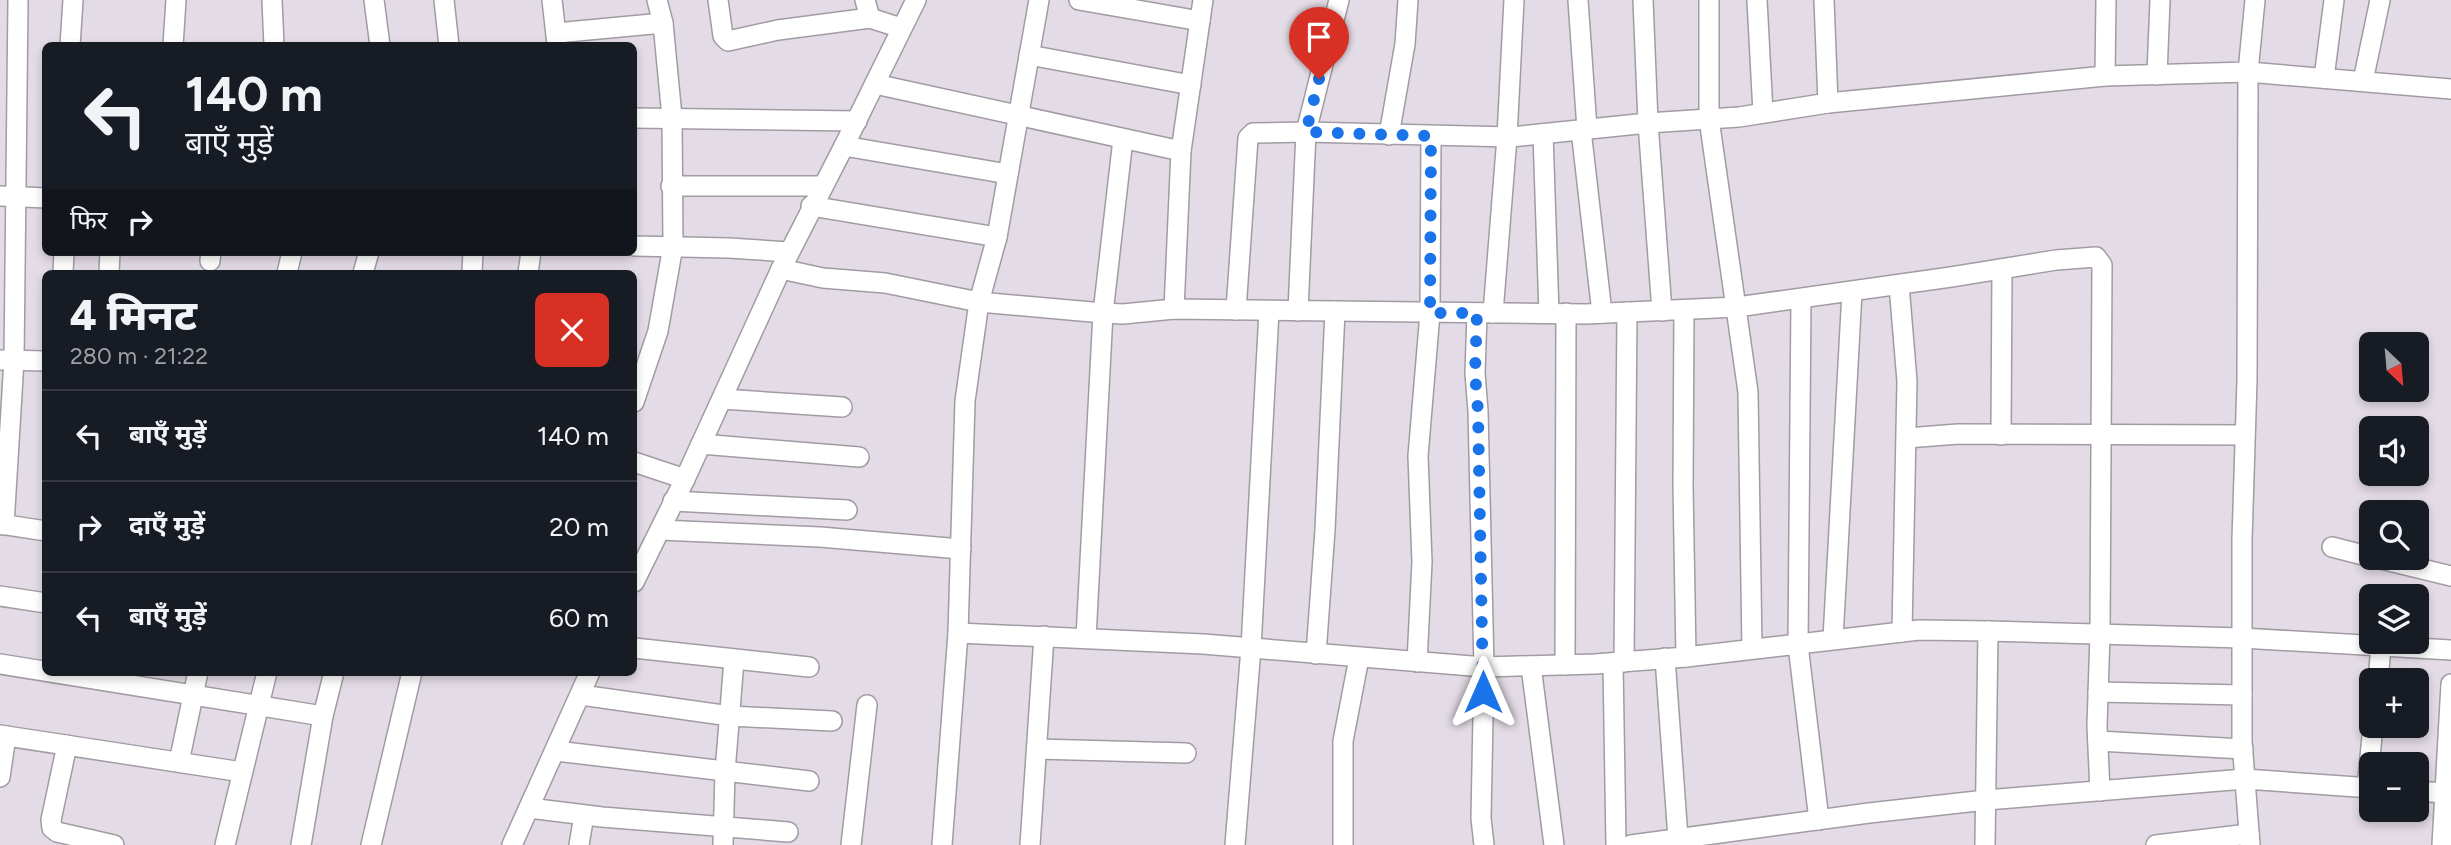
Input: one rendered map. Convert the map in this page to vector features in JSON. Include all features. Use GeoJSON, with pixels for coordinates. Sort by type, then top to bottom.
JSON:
{"type":"FeatureCollection","features":[{"type":"Feature","properties":{"kind":"street"},"geometry":{"type":"LineString","coordinates":[[18,0],[8,196],[2,525],[42,530]]}},
{"type":"Feature","properties":{"kind":"street"},"geometry":{"type":"LineString","coordinates":[[70,42],[73,0]]}},
{"type":"Feature","properties":{"kind":"street"},"geometry":{"type":"LineString","coordinates":[[173,42],[176,0]]}},
{"type":"Feature","properties":{"kind":"street"},"geometry":{"type":"LineString","coordinates":[[272,0],[274,42]]}},
{"type":"Feature","properties":{"kind":"street"},"geometry":{"type":"LineString","coordinates":[[374,0],[379,42]]}},
{"type":"Feature","properties":{"kind":"street"},"geometry":{"type":"LineString","coordinates":[[444,0],[449,42]]}},
{"type":"Feature","properties":{"kind":"street"},"geometry":{"type":"LineString","coordinates":[[552,0],[556,39],[663,23]]}},
{"type":"Feature","properties":{"kind":"street"},"geometry":{"type":"LineString","coordinates":[[637,393],[658,331],[673,246],[673,117],[663,23],[657,0]]}},
{"type":"Feature","properties":{"kind":"street"},"geometry":{"type":"LineString","coordinates":[[718,0],[723,36],[728,41],[867,9],[901,28]]}},
{"type":"Feature","properties":{"kind":"street"},"geometry":{"type":"LineString","coordinates":[[637,576],[685,480],[811,206],[857,121],[916,0]]}},
{"type":"Feature","properties":{"kind":"street"},"geometry":{"type":"LineString","coordinates":[[942,845],[958,633],[965,401],[979,302],[997,237],[1039,0]]}},
{"type":"Feature","properties":{"kind":"street"},"geometry":{"type":"LineString","coordinates":[[1079,0],[1200,21]]}},
{"type":"Feature","properties":{"kind":"street"},"geometry":{"type":"LineString","coordinates":[[1174,309],[1181,151],[1203,0]]}},
{"type":"Feature","properties":{"kind":"street"},"geometry":{"type":"LineString","coordinates":[[1298,311],[1306,132],[1339,0]]}},
{"type":"Feature","properties":{"kind":"street"},"geometry":{"type":"LineString","coordinates":[[1388,135],[1405,44],[1408,0]]}},
{"type":"Feature","properties":{"kind":"street"},"geometry":{"type":"LineString","coordinates":[[1484,845],[1481,818],[1484,667],[1475,373],[1507,137],[1514,0]]}},
{"type":"Feature","properties":{"kind":"street"},"geometry":{"type":"LineString","coordinates":[[1578,0],[1584,130],[1602,313]]}},
{"type":"Feature","properties":{"kind":"street"},"geometry":{"type":"LineString","coordinates":[[1643,0],[1648,123],[1662,311]]}},
{"type":"Feature","properties":{"kind":"street"},"geometry":{"type":"LineString","coordinates":[[1709,0],[1709,119],[1748,392],[1752,649]]}},
{"type":"Feature","properties":{"kind":"street"},"geometry":{"type":"LineString","coordinates":[[1757,0],[1763,113]]}},
{"type":"Feature","properties":{"kind":"street"},"geometry":{"type":"LineString","coordinates":[[1824,0],[1828,103]]}},
{"type":"Feature","properties":{"kind":"street"},"geometry":{"type":"LineString","coordinates":[[2105,76],[2106,0]]}},
{"type":"Feature","properties":{"kind":"street"},"geometry":{"type":"LineString","coordinates":[[2157,75],[2161,0]]}},
{"type":"Feature","properties":{"kind":"street"},"geometry":{"type":"LineString","coordinates":[[2156,845],[2249,839],[2243,749],[2242,540],[2248,72],[2255,0]]}},
{"type":"Feature","properties":{"kind":"street"},"geometry":{"type":"LineString","coordinates":[[2324,78],[2334,0]]}},
{"type":"Feature","properties":{"kind":"street"},"geometry":{"type":"LineString","coordinates":[[2363,81],[2380,0]]}},
{"type":"Feature","properties":{"kind":"street"},"geometry":{"type":"LineString","coordinates":[[1029,55],[1191,85]]}},
{"type":"Feature","properties":{"kind":"street"},"geometry":{"type":"LineString","coordinates":[[1236,310],[1248,138],[1253,133],[1264,131],[1507,137],[1709,119],[1828,103],[2105,76],[2248,72],[2451,89]]}},
{"type":"Feature","properties":{"kind":"street"},"geometry":{"type":"LineString","coordinates":[[875,84],[1181,151]]}},
{"type":"Feature","properties":{"kind":"street"},"geometry":{"type":"LineString","coordinates":[[637,118],[857,121]]}},
{"type":"Feature","properties":{"kind":"street"},"geometry":{"type":"LineString","coordinates":[[1543,134],[1558,313],[1565,665]]}},
{"type":"Feature","properties":{"kind":"street"},"geometry":{"type":"LineString","coordinates":[[1417,662],[1422,562],[1418,456],[1430,313],[1431,136]]}},
{"type":"Feature","properties":{"kind":"street"},"geometry":{"type":"LineString","coordinates":[[1086,638],[1103,313],[1123,139]]}},
{"type":"Feature","properties":{"kind":"street"},"geometry":{"type":"LineString","coordinates":[[844,146],[1008,174]]}},
{"type":"Feature","properties":{"kind":"street"},"geometry":{"type":"LineString","coordinates":[[671,186],[823,186]]}},
{"type":"Feature","properties":{"kind":"street"},"geometry":{"type":"LineString","coordinates":[[8,196],[42,198]]}},
{"type":"Feature","properties":{"kind":"street"},"geometry":{"type":"LineString","coordinates":[[811,206],[997,237]]}},
{"type":"Feature","properties":{"kind":"street"},"geometry":{"type":"LineString","coordinates":[[637,246],[673,246],[785,261],[823,278],[885,283],[979,302],[1123,314],[1174,309],[1602,313],[1737,307],[2056,260],[2096,257],[2100,260],[2100,791]]}},
{"type":"Feature","properties":{"kind":"street"},"geometry":{"type":"LineString","coordinates":[[2001,435],[2002,269]]}},
{"type":"Feature","properties":{"kind":"street"},"geometry":{"type":"LineString","coordinates":[[1899,285],[1907,381],[1902,632]]}},
{"type":"Feature","properties":{"kind":"street"},"geometry":{"type":"LineString","coordinates":[[1833,639],[1852,292]]}},
{"type":"Feature","properties":{"kind":"street"},"geometry":{"type":"LineString","coordinates":[[1801,299],[1798,645],[1819,820]]}},
{"type":"Feature","properties":{"kind":"street"},"geometry":{"type":"LineString","coordinates":[[1684,310],[1686,657]]}},
{"type":"Feature","properties":{"kind":"street"},"geometry":{"type":"LineString","coordinates":[[1235,845],[1251,648],[1269,311]]}},
{"type":"Feature","properties":{"kind":"street"},"geometry":{"type":"LineString","coordinates":[[1316,654],[1325,530],[1335,312]]}},
{"type":"Feature","properties":{"kind":"street"},"geometry":{"type":"LineString","coordinates":[[1616,845],[1627,312]]}},
{"type":"Feature","properties":{"kind":"street"},"geometry":{"type":"LineString","coordinates":[[7,360],[42,361]]}},
{"type":"Feature","properties":{"kind":"street"},"geometry":{"type":"LineString","coordinates":[[722,399],[842,407]]}},
{"type":"Feature","properties":{"kind":"street"},"geometry":{"type":"LineString","coordinates":[[1907,438],[1958,434],[2245,435]]}},
{"type":"Feature","properties":{"kind":"street"},"geometry":{"type":"LineString","coordinates":[[701,444],[859,457]]}},
{"type":"Feature","properties":{"kind":"street"},"geometry":{"type":"LineString","coordinates":[[637,463],[685,480]]}},
{"type":"Feature","properties":{"kind":"street"},"geometry":{"type":"LineString","coordinates":[[673,501],[847,510]]}},
{"type":"Feature","properties":{"kind":"street"},"geometry":{"type":"LineString","coordinates":[[660,530],[820,537],[961,549]]}},
{"type":"Feature","properties":{"kind":"street"},"geometry":{"type":"LineString","coordinates":[[2332,547],[2359,554]]}},
{"type":"Feature","properties":{"kind":"street"},"geometry":{"type":"LineString","coordinates":[[2426,570],[2451,576]]}},
{"type":"Feature","properties":{"kind":"street"},"geometry":{"type":"LineString","coordinates":[[0,596],[42,602]]}},
{"type":"Feature","properties":{"kind":"street"},"geometry":{"type":"LineString","coordinates":[[1985,845],[1987,631]]}},
{"type":"Feature","properties":{"kind":"street"},"geometry":{"type":"LineString","coordinates":[[958,633],[1251,648],[1484,667],[1686,657],[1902,632],[2100,634],[2359,645]]}},
{"type":"Feature","properties":{"kind":"street"},"geometry":{"type":"LineString","coordinates":[[1030,845],[1044,636]]}},
{"type":"Feature","properties":{"kind":"street"},"geometry":{"type":"LineString","coordinates":[[637,648],[809,667]]}},
{"type":"Feature","properties":{"kind":"street"},"geometry":{"type":"LineString","coordinates":[[2429,649],[2451,650]]}},
{"type":"Feature","properties":{"kind":"street"},"geometry":{"type":"LineString","coordinates":[[1343,845],[1343,741],[1359,658]]}},
{"type":"Feature","properties":{"kind":"street"},"geometry":{"type":"LineString","coordinates":[[1665,658],[1678,838]]}},
{"type":"Feature","properties":{"kind":"street"},"geometry":{"type":"LineString","coordinates":[[724,836],[725,772],[734,660]]}},
{"type":"Feature","properties":{"kind":"street"},"geometry":{"type":"LineString","coordinates":[[0,664],[42,671]]}},
{"type":"Feature","properties":{"kind":"street"},"geometry":{"type":"LineString","coordinates":[[1531,666],[1554,845]]}},
{"type":"Feature","properties":{"kind":"street"},"geometry":{"type":"LineString","coordinates":[[72,676],[323,716]]}},
{"type":"Feature","properties":{"kind":"street"},"geometry":{"type":"LineString","coordinates":[[179,762],[197,676]]}},
{"type":"Feature","properties":{"kind":"street"},"geometry":{"type":"LineString","coordinates":[[225,845],[266,676]]}},
{"type":"Feature","properties":{"kind":"street"},"geometry":{"type":"LineString","coordinates":[[301,845],[323,716],[333,676]]}},
{"type":"Feature","properties":{"kind":"street"},"geometry":{"type":"LineString","coordinates":[[371,845],[411,676]]}},
{"type":"Feature","properties":{"kind":"street"},"geometry":{"type":"LineString","coordinates":[[512,845],[588,676]]}},
{"type":"Feature","properties":{"kind":"street"},"geometry":{"type":"LineString","coordinates":[[2442,845],[2451,684]]}},
{"type":"Feature","properties":{"kind":"street"},"geometry":{"type":"LineString","coordinates":[[2098,692],[2242,695]]}},
{"type":"Feature","properties":{"kind":"street"},"geometry":{"type":"LineString","coordinates":[[581,695],[730,716],[832,721]]}},
{"type":"Feature","properties":{"kind":"street"},"geometry":{"type":"LineString","coordinates":[[850,845],[867,705]]}},
{"type":"Feature","properties":{"kind":"street"},"geometry":{"type":"LineString","coordinates":[[0,777],[3,735],[242,772]]}},
{"type":"Feature","properties":{"kind":"street"},"geometry":{"type":"LineString","coordinates":[[2098,741],[2243,749]]}},
{"type":"Feature","properties":{"kind":"street"},"geometry":{"type":"LineString","coordinates":[[67,745],[51,820],[52,828],[57,832],[114,845]]}},
{"type":"Feature","properties":{"kind":"street"},"geometry":{"type":"LineString","coordinates":[[1037,749],[1185,753]]}},
{"type":"Feature","properties":{"kind":"street"},"geometry":{"type":"LineString","coordinates":[[556,751],[809,781]]}},
{"type":"Feature","properties":{"kind":"street"},"geometry":{"type":"LineString","coordinates":[[1631,845],[1678,838],[1732,838],[1819,820],[1986,800],[2245,779],[2359,787]]}},
{"type":"Feature","properties":{"kind":"street"},"geometry":{"type":"LineString","coordinates":[[2429,792],[2444,793]]}},
{"type":"Feature","properties":{"kind":"street"},"geometry":{"type":"LineString","coordinates":[[529,808],[724,836],[788,832]]}},
{"type":"Feature","properties":{"kind":"street"},"geometry":{"type":"LineString","coordinates":[[579,845],[583,815]]}},
{"type":"Feature","properties":{"kind":"route"},"geometry":{"type":"LineString","coordinates":[[1319,79],[1306,132],[1431,136],[1430,313],[1477,313],[1475,373],[1483,692]]}}]}
